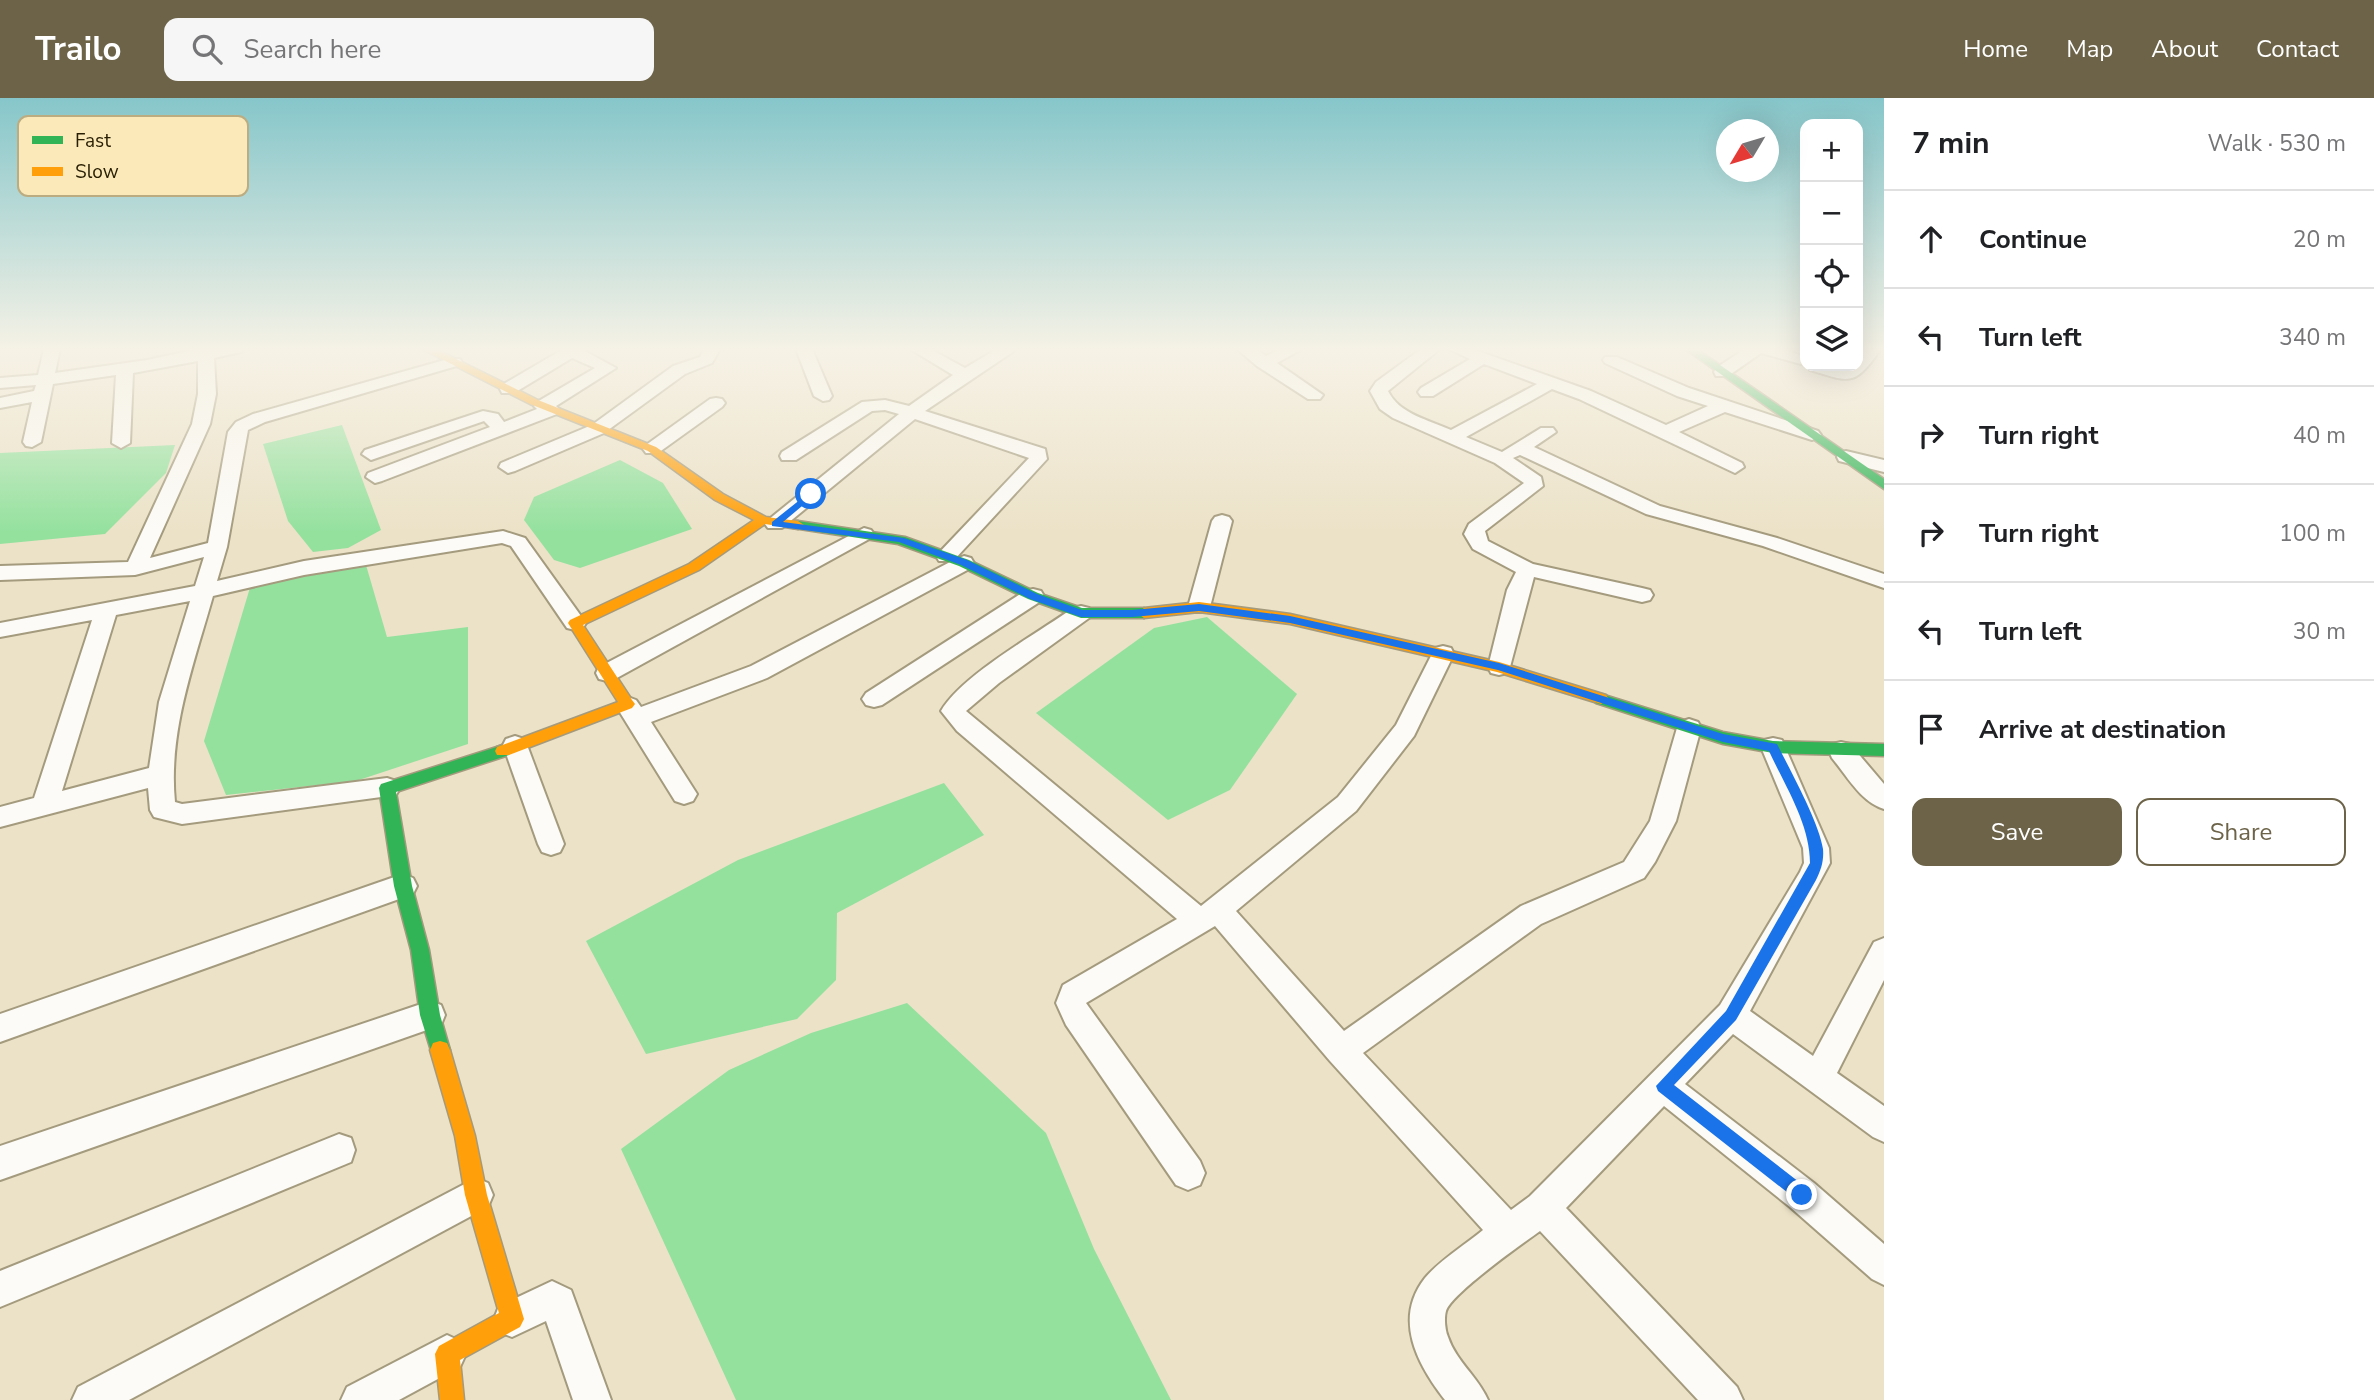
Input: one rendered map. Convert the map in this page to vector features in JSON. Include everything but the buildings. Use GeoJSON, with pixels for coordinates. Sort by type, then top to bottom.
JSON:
{"type":"FeatureCollection","features":[{"type":"Feature","properties":{"kind":"street"},"geometry":{"type":"LineString","coordinates":[[32,442],[40,410]]}},
{"type":"Feature","properties":{"kind":"street"},"geometry":{"type":"LineString","coordinates":[[121,443],[123,410]]}},
{"type":"Feature","properties":{"kind":"street"},"geometry":{"type":"LineString","coordinates":[[135,568],[201,424],[204,410]]}},
{"type":"Feature","properties":{"kind":"street"},"geometry":{"type":"LineString","coordinates":[[288,410],[259,418],[242,426],[237,432],[217,547],[171,702],[160,775],[163,810],[182,814],[387,788],[472,762],[515,745],[759,672],[811,646],[955,559],[1038,459],[1039,453],[903,410]]}},
{"type":"Feature","properties":{"kind":"street"},"geometry":{"type":"LineString","coordinates":[[375,477],[501,429],[543,410]]}},
{"type":"Feature","properties":{"kind":"street"},"geometry":{"type":"LineString","coordinates":[[551,410],[652,449],[719,497],[769,522],[900,540],[955,559],[1033,596],[1081,613],[1132,614],[1199,607],[1290,619],[1499,667],[1723,738],[1773,747],[1841,751],[1884,750]]}},
{"type":"Feature","properties":{"kind":"street"},"geometry":{"type":"LineString","coordinates":[[508,467],[597,429],[624,410]]}},
{"type":"Feature","properties":{"kind":"street"},"geometry":{"type":"LineString","coordinates":[[652,449],[707,410]]}},
{"type":"Feature","properties":{"kind":"street"},"geometry":{"type":"LineString","coordinates":[[789,456],[862,410]]}},
{"type":"Feature","properties":{"kind":"street"},"geometry":{"type":"LineString","coordinates":[[575,623],[694,567],[769,522],[915,410]]}},
{"type":"Feature","properties":{"kind":"street"},"geometry":{"type":"LineString","coordinates":[[1393,410],[1502,459],[1529,475],[1534,481],[1533,486],[1476,528],[1475,539],[1480,545],[1527,569],[1642,595]]}},
{"type":"Feature","properties":{"kind":"street"},"geometry":{"type":"LineString","coordinates":[[1452,437],[1502,410]]}},
{"type":"Feature","properties":{"kind":"street"},"geometry":{"type":"LineString","coordinates":[[1614,410],[1668,433],[1735,467]]}},
{"type":"Feature","properties":{"kind":"street"},"geometry":{"type":"LineString","coordinates":[[1668,433],[1675,426],[1714,410]]}},
{"type":"Feature","properties":{"kind":"street"},"geometry":{"type":"LineString","coordinates":[[1734,410],[1812,436]]}},
{"type":"Feature","properties":{"kind":"street"},"geometry":{"type":"LineString","coordinates":[[1775,410],[1884,485]]}},
{"type":"Feature","properties":{"kind":"street"},"geometry":{"type":"LineString","coordinates":[[371,454],[483,416],[492,418],[501,429]]}},
{"type":"Feature","properties":{"kind":"street"},"geometry":{"type":"LineString","coordinates":[[1502,459],[1547,432]]}},
{"type":"Feature","properties":{"kind":"street"},"geometry":{"type":"LineString","coordinates":[[1520,448],[1653,510],[1770,542],[1884,581]]}},
{"type":"Feature","properties":{"kind":"street"},"geometry":{"type":"LineString","coordinates":[[1846,457],[1884,466]]}},
{"type":"Feature","properties":{"kind":"street"},"geometry":{"type":"LineString","coordinates":[[1199,607],[1222,521]]}},
{"type":"Feature","properties":{"kind":"street"},"geometry":{"type":"LineString","coordinates":[[607,674],[713,620],[785,576],[864,534]]}},
{"type":"Feature","properties":{"kind":"street"},"geometry":{"type":"LineString","coordinates":[[0,630],[204,591],[304,568],[503,537],[518,542],[575,623],[684,794]]}},
{"type":"Feature","properties":{"kind":"street"},"geometry":{"type":"LineString","coordinates":[[0,573],[135,568],[217,547]]}},
{"type":"Feature","properties":{"kind":"street"},"geometry":{"type":"LineString","coordinates":[[1499,667],[1518,590],[1527,569]]}},
{"type":"Feature","properties":{"kind":"street"},"geometry":{"type":"LineString","coordinates":[[874,699],[1033,596]]}},
{"type":"Feature","properties":{"kind":"street"},"geometry":{"type":"LineString","coordinates":[[44,806],[107,608]]}},
{"type":"Feature","properties":{"kind":"street"},"geometry":{"type":"LineString","coordinates":[[1081,613],[955,705],[953,711],[965,725],[1208,916],[1341,1051],[1508,1232]]}},
{"type":"Feature","properties":{"kind":"street"},"geometry":{"type":"LineString","coordinates":[[1188,1173],[1076,1015],[1071,1003],[1073,995],[1208,916],[1347,804],[1405,730],[1443,654]]}},
{"type":"Feature","properties":{"kind":"street"},"geometry":{"type":"LineString","coordinates":[[1341,1051],[1531,915],[1634,870],[1645,856],[1673,795],[1689,728]]}},
{"type":"Feature","properties":{"kind":"street"},"geometry":{"type":"LineString","coordinates":[[515,745],[551,844]]}},
{"type":"Feature","properties":{"kind":"street"},"geometry":{"type":"LineString","coordinates":[[1469,1400],[1452,1381],[1434,1352],[1428,1330],[1428,1308],[1437,1291],[1508,1232],[1542,1208],[1578,1168],[1663,1086],[1731,1015],[1811,877],[1817,863],[1816,848],[1773,747]]}},
{"type":"Feature","properties":{"kind":"street"},"geometry":{"type":"LineString","coordinates":[[1841,751],[1869,786],[1884,799]]}},
{"type":"Feature","properties":{"kind":"street"},"geometry":{"type":"LineString","coordinates":[[0,817],[160,775]]}},
{"type":"Feature","properties":{"kind":"street"},"geometry":{"type":"LineString","coordinates":[[387,788],[403,886],[420,950],[430,1015],[472,1165],[476,1195],[512,1319]]}},
{"type":"Feature","properties":{"kind":"street"},"geometry":{"type":"LineString","coordinates":[[0,1028],[403,886]]}},
{"type":"Feature","properties":{"kind":"street"},"geometry":{"type":"LineString","coordinates":[[1818,1077],[1884,951]]}},
{"type":"Feature","properties":{"kind":"street"},"geometry":{"type":"LineString","coordinates":[[0,1163],[430,1015]]}},
{"type":"Feature","properties":{"kind":"street"},"geometry":{"type":"LineString","coordinates":[[1731,1015],[1884,1126]]}},
{"type":"Feature","properties":{"kind":"street"},"geometry":{"type":"LineString","coordinates":[[1663,1086],[1802,1195],[1884,1267]]}},
{"type":"Feature","properties":{"kind":"street"},"geometry":{"type":"LineString","coordinates":[[0,1289],[339,1150]]}},
{"type":"Feature","properties":{"kind":"street"},"geometry":{"type":"LineString","coordinates":[[91,1400],[476,1195]]}},
{"type":"Feature","properties":{"kind":"street"},"geometry":{"type":"LineString","coordinates":[[1542,1208],[1724,1400]]}},
{"type":"Feature","properties":{"kind":"street"},"geometry":{"type":"LineString","coordinates":[[360,1400],[543,1301],[552,1299],[558,1303],[592,1400]]}},
{"type":"Feature","properties":{"kind":"street"},"geometry":{"type":"LineString","coordinates":[[447,1354],[452,1400]]}},
{"type":"Feature","properties":{"kind":"shaded area"},"geometry":{"type":"Polygon","coordinates":[[[342,425],[381,530],[348,548],[313,552],[288,521],[263,444],[342,425]]]}},
{"type":"Feature","properties":{"kind":"shaded area"},"geometry":{"type":"Polygon","coordinates":[[[175,445],[166,473],[105,534],[0,544],[0,453],[175,445]]]}},
{"type":"Feature","properties":{"kind":"shaded area"},"geometry":{"type":"Polygon","coordinates":[[[620,460],[663,483],[692,529],[580,568],[554,560],[524,520],[534,497],[620,460]]]}},
{"type":"Feature","properties":{"kind":"shaded area"},"geometry":{"type":"Polygon","coordinates":[[[366,565],[387,637],[468,627],[468,744],[356,781],[226,795],[204,741],[252,581],[366,565]]]}},
{"type":"Feature","properties":{"kind":"shaded area"},"geometry":{"type":"Polygon","coordinates":[[[1207,617],[1297,694],[1230,790],[1168,820],[1036,713],[1154,628],[1207,617]]]}},
{"type":"Feature","properties":{"kind":"shaded area"},"geometry":{"type":"Polygon","coordinates":[[[944,783],[984,835],[837,913],[836,980],[797,1019],[646,1054],[586,941],[738,860],[944,783]]]}},
{"type":"Feature","properties":{"kind":"shaded area"},"geometry":{"type":"Polygon","coordinates":[[[907,1003],[1046,1133],[1094,1249],[1171,1400],[736,1400],[621,1149],[729,1070],[811,1033],[907,1003]]]}},
{"type":"Feature","properties":{"kind":"traffic: fast"},"geometry":{"type":"LineString","coordinates":[[1777,410],[1884,485]]}},
{"type":"Feature","properties":{"kind":"traffic: fast"},"geometry":{"type":"LineString","coordinates":[[798,525],[900,540],[964,563],[1033,596],[1081,613],[1144,613]]}},
{"type":"Feature","properties":{"kind":"traffic: fast"},"geometry":{"type":"LineString","coordinates":[[1601,699],[1723,738],[1773,747],[1884,750]]}},
{"type":"Feature","properties":{"kind":"traffic: fast"},"geometry":{"type":"LineString","coordinates":[[440,1050],[430,1015],[420,950],[403,886],[387,788],[503,751]]}},
{"type":"Feature","properties":{"kind":"traffic: slow"},"geometry":{"type":"LineString","coordinates":[[553,410],[652,449],[719,497],[763,520],[798,525]]}},
{"type":"Feature","properties":{"kind":"traffic: slow"},"geometry":{"type":"LineString","coordinates":[[503,751],[627,704],[575,623],[694,567],[763,520]]}},
{"type":"Feature","properties":{"kind":"traffic: slow"},"geometry":{"type":"LineString","coordinates":[[1144,613],[1199,607],[1290,619],[1499,667],[1601,699]]}},
{"type":"Feature","properties":{"kind":"traffic: slow"},"geometry":{"type":"LineString","coordinates":[[440,1050],[465,1136],[476,1195],[512,1319],[447,1354],[452,1400]]}},
{"type":"Feature","properties":{"kind":"route"},"geometry":{"type":"LineString","coordinates":[[811,494],[775,524],[864,534],[914,544],[964,563],[1033,596],[1081,613],[1132,614],[1199,607],[1290,619],[1499,667],[1723,738],[1773,747],[1811,831],[1817,863],[1731,1015],[1663,1086],[1802,1195]]}}]}
